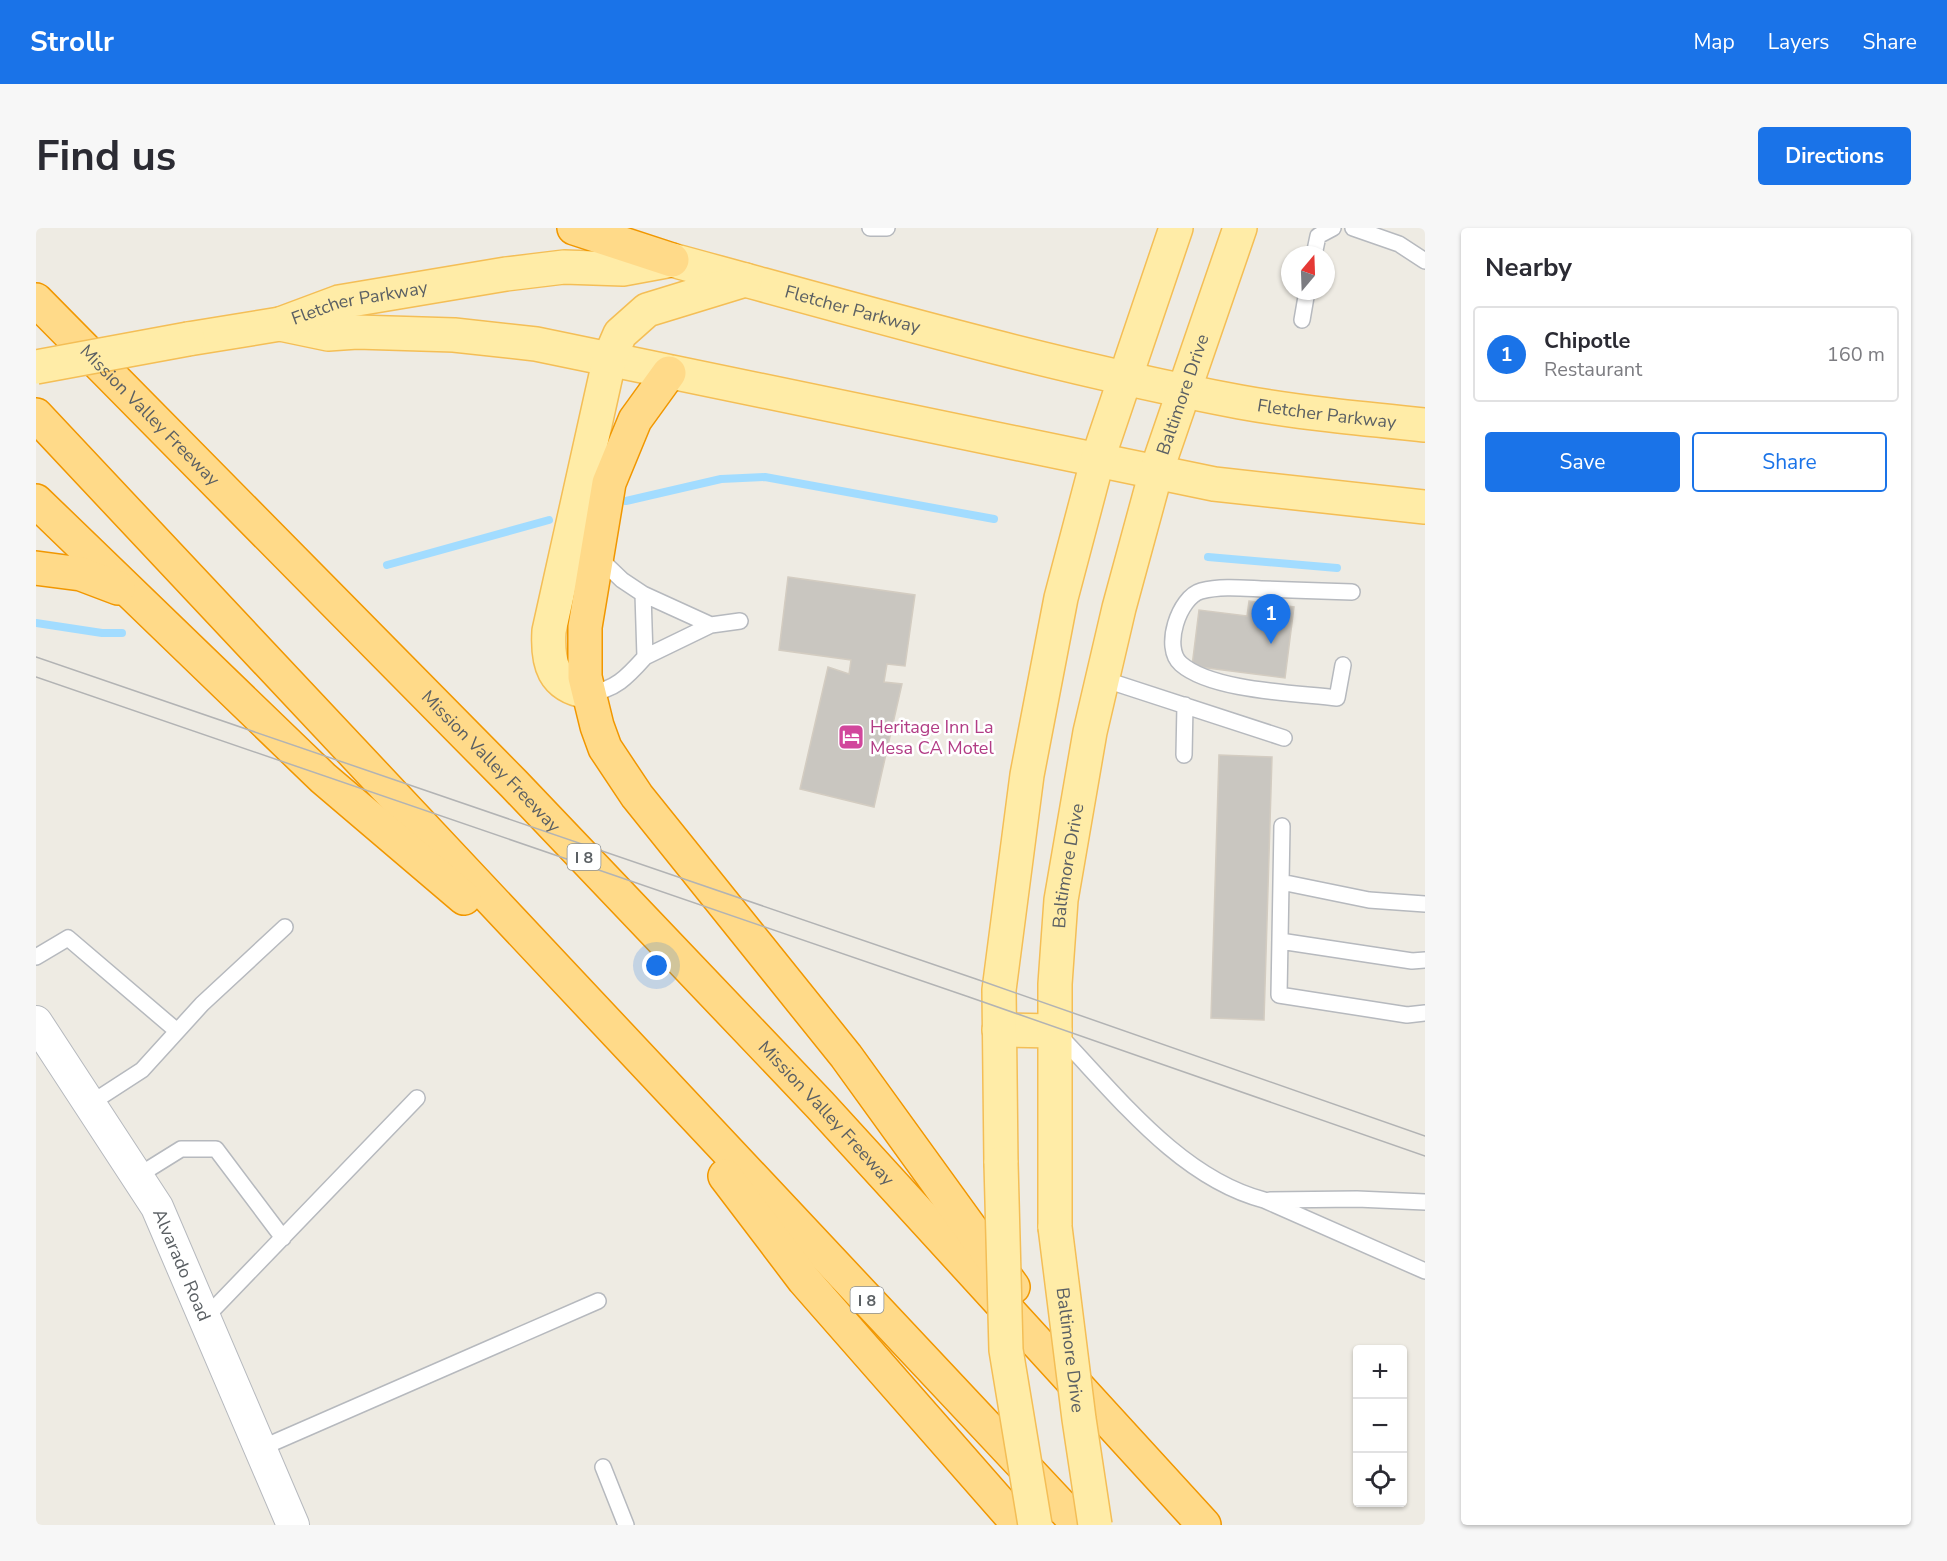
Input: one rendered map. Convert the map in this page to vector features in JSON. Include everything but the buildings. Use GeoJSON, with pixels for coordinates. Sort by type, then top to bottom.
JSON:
{"type":"FeatureCollection","features":[{"type":"Feature","properties":{"kind":"highway"},"geometry":{"type":"LineString","coordinates":[[574,228],[672,260]]}},
{"type":"Feature","properties":{"kind":"highway","name":"Mission Valley Freeway"},"geometry":{"type":"LineString","coordinates":[[36,300],[514,784],[820,1105],[1204,1525]]}},
{"type":"Feature","properties":{"kind":"highway"},"geometry":{"type":"LineString","coordinates":[[669,373],[635,420],[626,438],[609,483],[596,554],[585,627],[584,657],[588,692],[605,748],[621,774],[846,1056],[1116,1430]]}},
{"type":"Feature","properties":{"kind":"highway","name":"I 8"},"geometry":{"type":"LineString","coordinates":[[36,415],[1078,1525]]}},
{"type":"Feature","properties":{"kind":"highway"},"geometry":{"type":"LineString","coordinates":[[36,501],[323,778],[584,1000]]}},
{"type":"Feature","properties":{"kind":"highway"},"geometry":{"type":"LineString","coordinates":[[36,568],[81,574],[127,591]]}},
{"type":"Feature","properties":{"kind":"highway"},"geometry":{"type":"LineString","coordinates":[[656,1076],[733,1186],[804,1280],[1019,1525]]}},
{"type":"Feature","properties":{"kind":"main road"},"geometry":{"type":"LineString","coordinates":[[1035,1525],[1006,1350],[999,990],[1027,775],[1061,598],[1098,458],[1176,228]]}},
{"type":"Feature","properties":{"kind":"main road","name":"Baltimore Drive"},"geometry":{"type":"LineString","coordinates":[[1095,1525],[1055,1227],[1055,984],[1061,900],[1090,732],[1156,472],[1182,388],[1240,228]]}},
{"type":"Feature","properties":{"kind":"main road","name":"Fletcher Parkway"},"geometry":{"type":"LineString","coordinates":[[36,367],[280,324],[339,302],[506,274],[564,267],[623,269],[672,260],[1001,348],[1241,402],[1425,425]]}},
{"type":"Feature","properties":{"kind":"main road"},"geometry":{"type":"LineString","coordinates":[[588,692],[572,689],[556,677],[548,648],[549,631],[610,357],[620,334],[647,310],[745,280]]}},
{"type":"Feature","properties":{"kind":"main road","name":"Fletcher Parkway"},"geometry":{"type":"LineString","coordinates":[[280,324],[328,334],[392,332],[489,338],[610,357],[669,373],[1098,458],[1214,484],[1425,507]]}},
{"type":"Feature","properties":{"kind":"main road"},"geometry":{"type":"LineString","coordinates":[[999,1030],[1055,1031]]}},
{"type":"Feature","properties":{"kind":"street","name":"Alvarado Road"},"geometry":{"type":"LineString","coordinates":[[36,1022],[88,1105],[157,1207],[203,1320],[293,1525]]}},
{"type":"Feature","properties":{"kind":"lane"},"geometry":{"type":"LineString","coordinates":[[870,228],[887,228]]}},
{"type":"Feature","properties":{"kind":"lane"},"geometry":{"type":"LineString","coordinates":[[1316,246],[1318,236],[1333,228]]}},
{"type":"Feature","properties":{"kind":"lane"},"geometry":{"type":"LineString","coordinates":[[1353,228],[1399,244],[1425,261]]}},
{"type":"Feature","properties":{"kind":"lane"},"geometry":{"type":"LineString","coordinates":[[1302,320],[1305,300]]}},
{"type":"Feature","properties":{"kind":"lane"},"geometry":{"type":"LineString","coordinates":[[596,554],[622,580],[644,594],[711,625]]}},
{"type":"Feature","properties":{"kind":"lane"},"geometry":{"type":"LineString","coordinates":[[1343,665],[1337,698],[1235,686],[1194,674],[1179,663],[1172,646],[1175,624],[1185,605],[1198,591],[1220,588],[1352,592]]}},
{"type":"Feature","properties":{"kind":"lane"},"geometry":{"type":"LineString","coordinates":[[644,594],[645,657]]}},
{"type":"Feature","properties":{"kind":"lane"},"geometry":{"type":"LineString","coordinates":[[588,692],[601,693],[615,686],[645,657],[711,625],[740,621]]}},
{"type":"Feature","properties":{"kind":"lane"},"geometry":{"type":"LineString","coordinates":[[1103,679],[1284,738]]}},
{"type":"Feature","properties":{"kind":"lane"},"geometry":{"type":"LineString","coordinates":[[1184,755],[1185,705]]}},
{"type":"Feature","properties":{"kind":"lane"},"geometry":{"type":"LineString","coordinates":[[1282,826],[1279,995],[1407,1015],[1425,1013]]}},
{"type":"Feature","properties":{"kind":"lane"},"geometry":{"type":"LineString","coordinates":[[1281,882],[1369,900],[1425,904]]}},
{"type":"Feature","properties":{"kind":"lane"},"geometry":{"type":"LineString","coordinates":[[88,1105],[142,1070],[202,1004],[285,927]]}},
{"type":"Feature","properties":{"kind":"lane"},"geometry":{"type":"LineString","coordinates":[[36,957],[68,938],[177,1031]]}},
{"type":"Feature","properties":{"kind":"lane"},"geometry":{"type":"LineString","coordinates":[[1280,941],[1412,961],[1425,960]]}},
{"type":"Feature","properties":{"kind":"lane"},"geometry":{"type":"LineString","coordinates":[[1055,1031],[1168,1147],[1220,1184],[1237,1193],[1264,1200],[1425,1271]]}},
{"type":"Feature","properties":{"kind":"lane"},"geometry":{"type":"LineString","coordinates":[[203,1320],[417,1098]]}},
{"type":"Feature","properties":{"kind":"lane"},"geometry":{"type":"LineString","coordinates":[[136,1177],[181,1149],[216,1149],[283,1238]]}},
{"type":"Feature","properties":{"kind":"lane"},"geometry":{"type":"LineString","coordinates":[[1264,1200],[1357,1199],[1425,1202]]}},
{"type":"Feature","properties":{"kind":"lane"},"geometry":{"type":"LineString","coordinates":[[259,1449],[598,1301]]}},
{"type":"Feature","properties":{"kind":"lane"},"geometry":{"type":"LineString","coordinates":[[603,1467],[626,1525]]}},
{"type":"Feature","properties":{"kind":"waterway"},"geometry":{"type":"LineString","coordinates":[[626,501],[721,479],[765,477],[994,519]]}},
{"type":"Feature","properties":{"kind":"waterway"},"geometry":{"type":"LineString","coordinates":[[387,565],[549,520]]}},
{"type":"Feature","properties":{"kind":"waterway"},"geometry":{"type":"LineString","coordinates":[[1208,557],[1337,568]]}},
{"type":"Feature","properties":{"kind":"waterway"},"geometry":{"type":"LineString","coordinates":[[36,623],[102,633],[122,633]]}},
{"type":"Feature","properties":{"kind":"tram line"},"geometry":{"type":"LineString","coordinates":[[36,657],[976,979],[1425,1136]]}},
{"type":"Feature","properties":{"kind":"tram line"},"geometry":{"type":"LineString","coordinates":[[36,677],[1425,1156]]}},
{"type":"Feature","properties":{"kind":"place","name":"Chipotle"},"geometry":{"type":"Point","coordinates":[1271,644]}},
{"type":"Feature","properties":{"kind":"place","name":"Heritage Inn La Mesa CA Motel"},"geometry":{"type":"Point","coordinates":[851,737]}}]}
